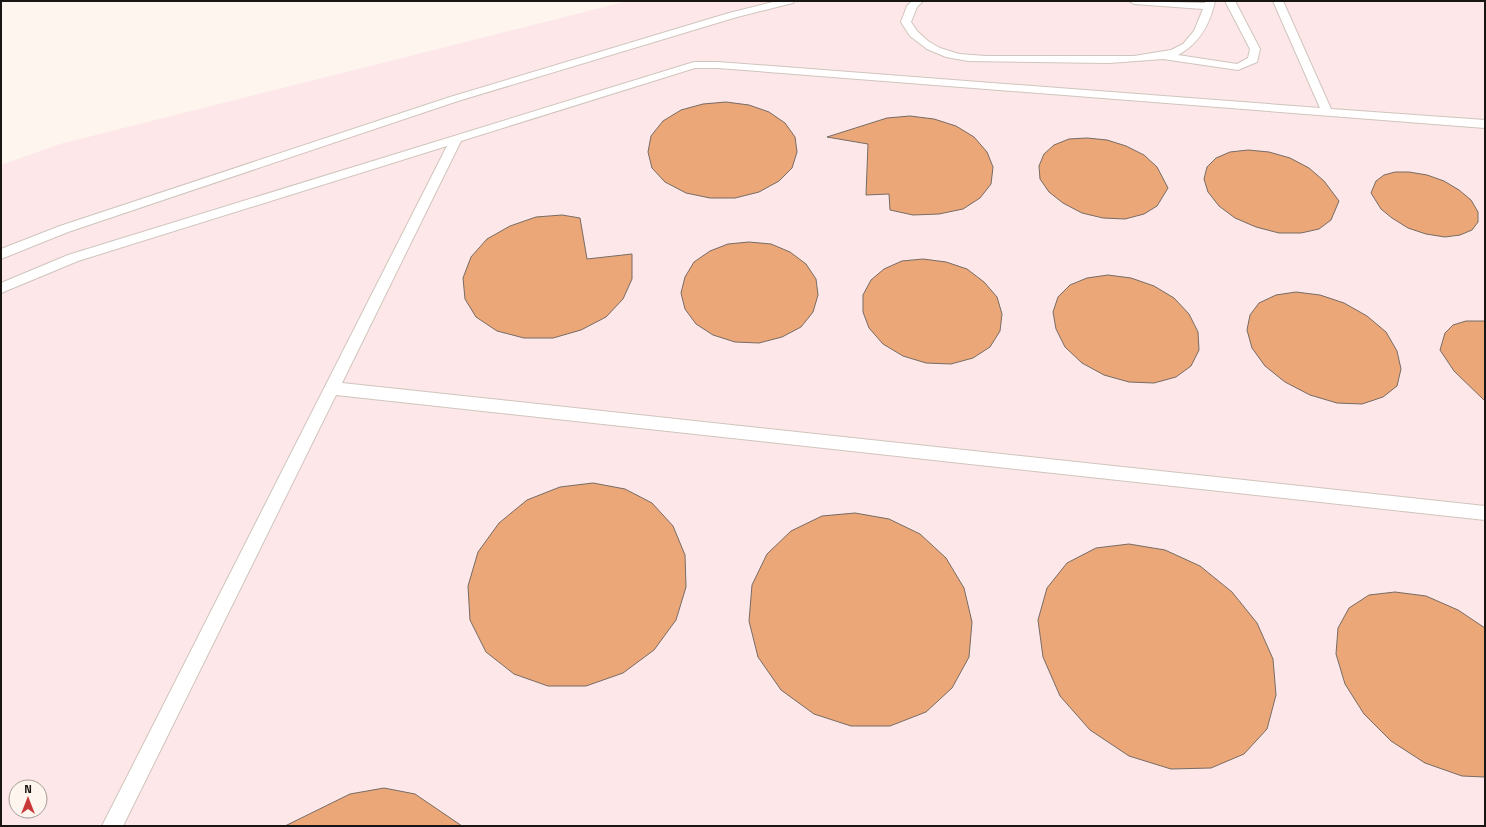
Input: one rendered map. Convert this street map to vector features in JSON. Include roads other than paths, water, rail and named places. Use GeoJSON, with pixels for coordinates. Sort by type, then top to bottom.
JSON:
{"type":"FeatureCollection","features":[{"type":"Feature","properties":{"kind":"lane"},"geometry":{"type":"LineString","coordinates":[[1,254],[64,229],[454,99],[733,15],[789,1]]}},
{"type":"Feature","properties":{"kind":"lane"},"geometry":{"type":"LineString","coordinates":[[918,1],[912,6],[906,22],[911,31],[935,49],[951,55],[969,58],[1103,60],[1139,59],[1164,56],[1187,47],[1201,27],[1210,3],[1134,1]]}},
{"type":"Feature","properties":{"kind":"lane"},"geometry":{"type":"LineString","coordinates":[[1164,56],[1214,65],[1238,67],[1253,60],[1255,49],[1230,1]]}},
{"type":"Feature","properties":{"kind":"lane"},"geometry":{"type":"LineString","coordinates":[[1278,1],[1327,112]]}},
{"type":"Feature","properties":{"kind":"lane"},"geometry":{"type":"LineString","coordinates":[[1,288],[73,258],[684,68],[704,65],[1485,124]]}},
{"type":"Feature","properties":{"kind":"lane"},"geometry":{"type":"LineString","coordinates":[[112,826],[457,138]]}},
{"type":"Feature","properties":{"kind":"lane"},"geometry":{"type":"LineString","coordinates":[[331,388],[1485,513]]}}]}
